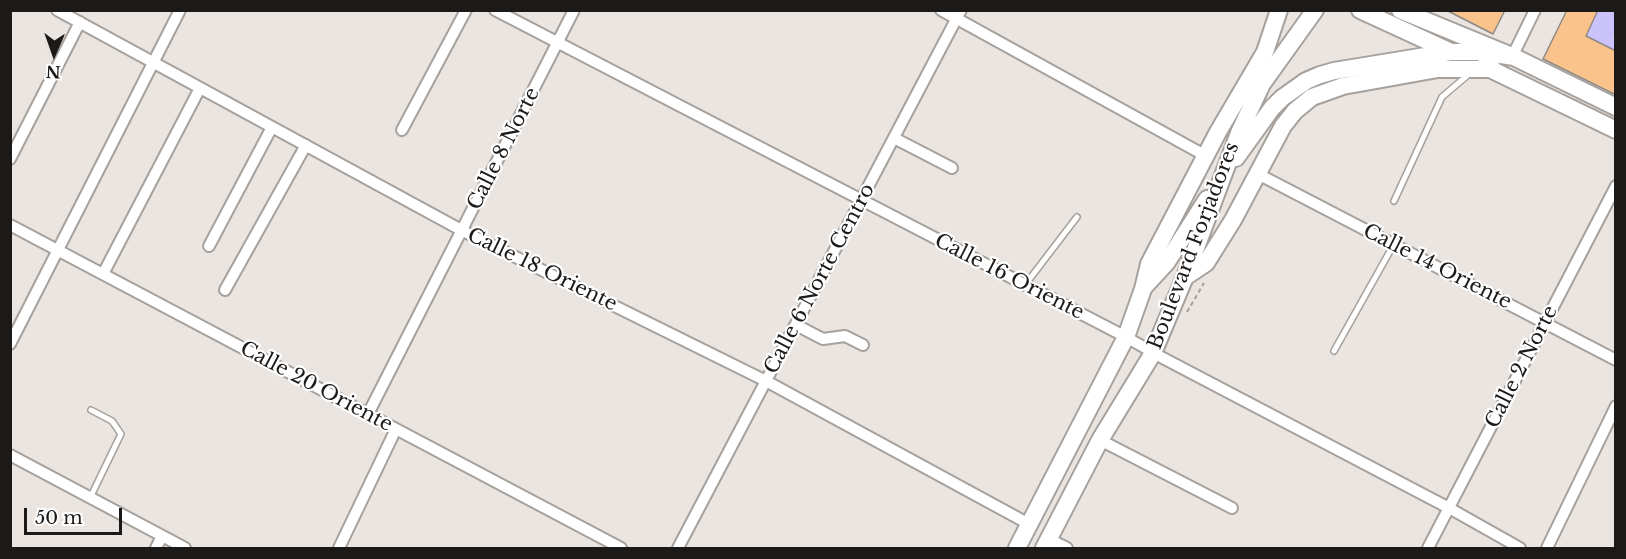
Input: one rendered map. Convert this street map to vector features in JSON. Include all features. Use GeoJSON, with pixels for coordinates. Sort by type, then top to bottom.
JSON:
{"type":"FeatureCollection","features":[{"type":"Feature","properties":{"kind":"main road","name":"Boulevard Forjadores"},"geometry":{"type":"LineString","coordinates":[[1017,549],[1126,337],[1149,264],[1264,52],[1279,10]]}},
{"type":"Feature","properties":{"kind":"main road","name":"Boulevard Forjadores"},"geometry":{"type":"LineString","coordinates":[[1046,544],[1100,441],[1153,353],[1185,277],[1239,133],[1262,84],[1315,10]]}},
{"type":"Feature","properties":{"kind":"main road"},"geometry":{"type":"LineString","coordinates":[[1360,10],[1450,52],[1493,69],[1616,130]]}},
{"type":"Feature","properties":{"kind":"main road"},"geometry":{"type":"LineString","coordinates":[[1405,12],[1513,57],[1616,107]]}},
{"type":"Feature","properties":{"kind":"main road"},"geometry":{"type":"LineString","coordinates":[[1143,289],[1167,262],[1224,174],[1272,108],[1293,89],[1306,81],[1334,71],[1450,52],[1482,52],[1513,57]]}},
{"type":"Feature","properties":{"kind":"main road"},"geometry":{"type":"LineString","coordinates":[[1185,277],[1206,263],[1233,220],[1289,118],[1303,104],[1322,92],[1344,86],[1438,69],[1493,69]]}},
{"type":"Feature","properties":{"kind":"street","name":"Calle 18 Oriente"},"geometry":{"type":"LineString","coordinates":[[57,10],[463,231],[766,381],[1029,525]]}},
{"type":"Feature","properties":{"kind":"street"},"geometry":{"type":"LineString","coordinates":[[10,344],[180,10]]}},
{"type":"Feature","properties":{"kind":"street"},"geometry":{"type":"LineString","coordinates":[[402,130],[466,10]]}},
{"type":"Feature","properties":{"kind":"street","name":"Calle 16 Oriente"},"geometry":{"type":"LineString","coordinates":[[495,10],[1126,337],[1449,508],[1520,549]]}},
{"type":"Feature","properties":{"kind":"street","name":"Calle 8 Norte"},"geometry":{"type":"LineString","coordinates":[[368,414],[574,10]]}},
{"type":"Feature","properties":{"kind":"street"},"geometry":{"type":"LineString","coordinates":[[941,10],[959,15],[1206,156]]}},
{"type":"Feature","properties":{"kind":"street"},"geometry":{"type":"LineString","coordinates":[[1513,57],[1535,10]]}},
{"type":"Feature","properties":{"kind":"street","name":"Calle 6 Norte Centro"},"geometry":{"type":"LineString","coordinates":[[678,549],[959,15]]}},
{"type":"Feature","properties":{"kind":"street"},"geometry":{"type":"LineString","coordinates":[[10,159],[80,22]]}},
{"type":"Feature","properties":{"kind":"street"},"geometry":{"type":"LineString","coordinates":[[103,274],[200,88]]}},
{"type":"Feature","properties":{"kind":"street"},"geometry":{"type":"LineString","coordinates":[[209,246],[272,127]]}},
{"type":"Feature","properties":{"kind":"street"},"geometry":{"type":"LineString","coordinates":[[894,138],[952,168]]}},
{"type":"Feature","properties":{"kind":"street"},"geometry":{"type":"LineString","coordinates":[[225,290],[306,145]]}},
{"type":"Feature","properties":{"kind":"street","name":"Calle 14 Oriente"},"geometry":{"type":"LineString","coordinates":[[1258,174],[1616,360]]}},
{"type":"Feature","properties":{"kind":"street","name":"Calle 2 Norte"},"geometry":{"type":"LineString","coordinates":[[1428,549],[1616,186]]}},
{"type":"Feature","properties":{"kind":"street","name":"Calle 20 Oriente"},"geometry":{"type":"LineString","coordinates":[[10,225],[621,549]]}},
{"type":"Feature","properties":{"kind":"street"},"geometry":{"type":"LineString","coordinates":[[796,325],[823,339],[845,336],[864,345]]}},
{"type":"Feature","properties":{"kind":"street"},"geometry":{"type":"LineString","coordinates":[[1546,549],[1616,406]]}},
{"type":"Feature","properties":{"kind":"street"},"geometry":{"type":"LineString","coordinates":[[339,549],[396,429]]}},
{"type":"Feature","properties":{"kind":"street"},"geometry":{"type":"LineString","coordinates":[[1100,441],[1232,507]]}},
{"type":"Feature","properties":{"kind":"street"},"geometry":{"type":"LineString","coordinates":[[10,455],[185,549]]}},
{"type":"Feature","properties":{"kind":"street"},"geometry":{"type":"LineString","coordinates":[[156,549],[162,536]]}},
{"type":"Feature","properties":{"kind":"street"},"geometry":{"type":"LineString","coordinates":[[1046,544],[1067,549]]}},
{"type":"Feature","properties":{"kind":"lane"},"geometry":{"type":"LineString","coordinates":[[1394,201],[1442,97],[1475,69]]}},
{"type":"Feature","properties":{"kind":"lane"},"geometry":{"type":"LineString","coordinates":[[1025,285],[1077,217]]}},
{"type":"Feature","properties":{"kind":"lane"},"geometry":{"type":"LineString","coordinates":[[1334,351],[1394,244]]}},
{"type":"Feature","properties":{"kind":"lane"},"geometry":{"type":"LineString","coordinates":[[90,498],[121,434],[112,421],[91,410]]}},
{"type":"Feature","properties":{"kind":"path"},"geometry":{"type":"LineString","coordinates":[[1184,317],[1208,277]]}},
{"type":"Feature","properties":{"kind":"shaded area"},"geometry":{"type":"Polygon","coordinates":[[[1598,11],[1615,11],[1613,40],[1615,41],[1615,61],[1609,47],[1586,36],[1598,11]]]}},
{"type":"Feature","properties":{"kind":"building"},"geometry":{"type":"Polygon","coordinates":[[[1446,10],[1505,10],[1493,34],[1446,10]]]}},
{"type":"Feature","properties":{"kind":"building"},"geometry":{"type":"Polygon","coordinates":[[[1567,10],[1598,10],[1586,36],[1616,51],[1616,95],[1543,59],[1567,10]]]}}]}
